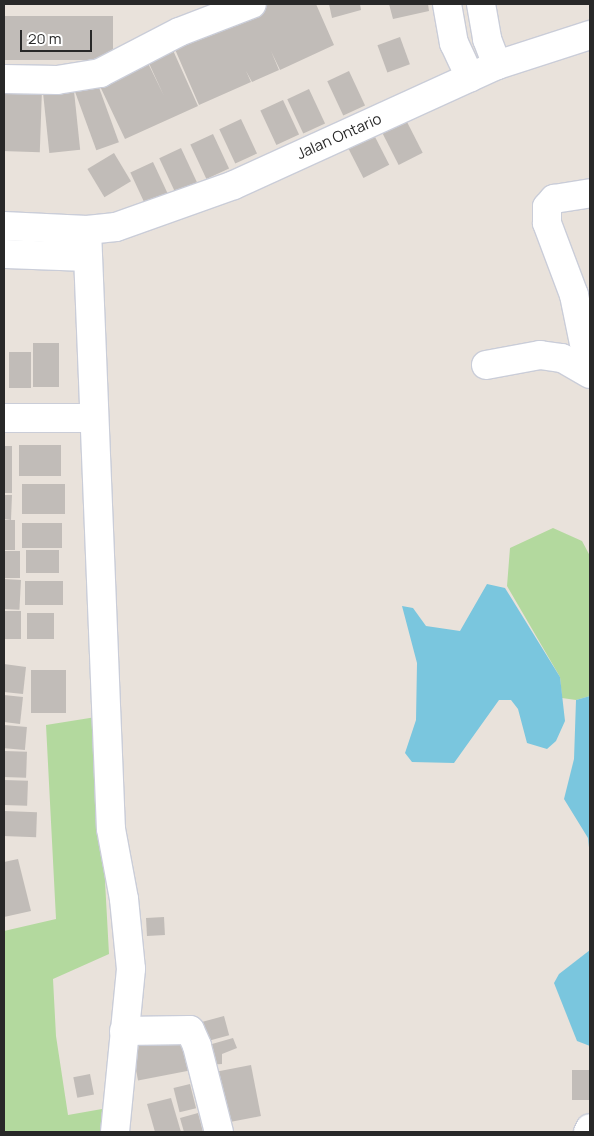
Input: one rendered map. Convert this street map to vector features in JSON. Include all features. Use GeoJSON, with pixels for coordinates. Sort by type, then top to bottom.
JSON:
{"type":"FeatureCollection","features":[{"type":"Feature","properties":{"kind":"street"},"geometry":{"type":"LineString","coordinates":[[4,79],[57,80],[100,73],[179,32],[252,4]]}},
{"type":"Feature","properties":{"kind":"street"},"geometry":{"type":"LineString","coordinates":[[447,4],[454,43],[470,77]]}},
{"type":"Feature","properties":{"kind":"street"},"geometry":{"type":"LineString","coordinates":[[481,4],[487,40],[497,65]]}},
{"type":"Feature","properties":{"kind":"street","name":"Jalan Ontario"},"geometry":{"type":"LineString","coordinates":[[4,226],[86,230],[116,227],[234,184],[497,65],[590,35]]}},
{"type":"Feature","properties":{"kind":"street"},"geometry":{"type":"LineString","coordinates":[[590,192],[554,199],[547,207],[547,223],[574,295],[590,373]]}},
{"type":"Feature","properties":{"kind":"street"},"geometry":{"type":"LineString","coordinates":[[86,230],[93,418],[103,574],[111,829],[129,938],[131,969],[115,1132]]}},
{"type":"Feature","properties":{"kind":"street"},"geometry":{"type":"LineString","coordinates":[[4,254],[87,257]]}},
{"type":"Feature","properties":{"kind":"street"},"geometry":{"type":"LineString","coordinates":[[486,365],[540,355],[562,358],[590,373]]}},
{"type":"Feature","properties":{"kind":"street"},"geometry":{"type":"LineString","coordinates":[[4,418],[93,418]]}},
{"type":"Feature","properties":{"kind":"street"},"geometry":{"type":"LineString","coordinates":[[124,1031],[190,1030],[197,1046],[219,1132]]}},
{"type":"Feature","properties":{"kind":"street"},"geometry":{"type":"LineString","coordinates":[[588,1132],[590,1128]]}},
{"type":"Feature","properties":{"kind":"green space"},"geometry":{"type":"Polygon","coordinates":[[[553,528],[582,541],[590,556],[590,696],[576,700],[562,698],[560,677],[507,586],[510,548],[553,528]]]}},
{"type":"Feature","properties":{"kind":"green space"},"geometry":{"type":"Polygon","coordinates":[[[96,717],[109,954],[53,979],[56,1036],[68,1115],[102,1109],[101,1132],[4,1132],[4,931],[56,919],[46,725],[96,717]]]}},
{"type":"Feature","properties":{"kind":"water"},"geometry":{"type":"Polygon","coordinates":[[[487,584],[505,588],[560,677],[565,721],[556,741],[547,749],[527,743],[518,709],[511,700],[499,700],[454,763],[412,762],[405,753],[416,720],[417,663],[402,606],[413,608],[426,626],[460,631],[487,584]]]}},
{"type":"Feature","properties":{"kind":"water"},"geometry":{"type":"Polygon","coordinates":[[[590,696],[590,857],[588,838],[564,799],[574,759],[576,700],[590,696]]]}},
{"type":"Feature","properties":{"kind":"water"},"geometry":{"type":"Polygon","coordinates":[[[590,950],[590,1046],[577,1041],[554,983],[559,974],[590,950]]]}},
{"type":"Feature","properties":{"kind":"building"},"geometry":{"type":"Polygon","coordinates":[[[270,4],[316,4],[334,45],[280,70],[271,51],[279,70],[252,82],[246,71],[251,82],[199,105],[174,47],[270,4]]]}},
{"type":"Feature","properties":{"kind":"building"},"geometry":{"type":"Polygon","coordinates":[[[329,4],[360,4],[361,10],[332,18],[329,4]]]}},
{"type":"Feature","properties":{"kind":"building"},"geometry":{"type":"Polygon","coordinates":[[[389,4],[428,4],[429,11],[393,19],[389,4]]]}},
{"type":"Feature","properties":{"kind":"building"},"geometry":{"type":"Polygon","coordinates":[[[4,16],[113,16],[113,60],[4,60],[4,16]]]}},
{"type":"Feature","properties":{"kind":"building"},"geometry":{"type":"Polygon","coordinates":[[[400,37],[410,64],[387,72],[377,45],[400,37]]]}},
{"type":"Feature","properties":{"kind":"building"},"geometry":{"type":"Polygon","coordinates":[[[172,48],[198,106],[125,139],[98,82],[146,59],[164,96],[147,59],[172,48]]]}},
{"type":"Feature","properties":{"kind":"building"},"geometry":{"type":"Polygon","coordinates":[[[349,71],[365,105],[343,116],[327,81],[349,71]]]}},
{"type":"Feature","properties":{"kind":"building"},"geometry":{"type":"Polygon","coordinates":[[[97,82],[119,142],[96,150],[74,90],[97,82]]]}},
{"type":"Feature","properties":{"kind":"building"},"geometry":{"type":"Polygon","coordinates":[[[4,88],[42,89],[40,152],[4,151],[4,88]]]}},
{"type":"Feature","properties":{"kind":"building"},"geometry":{"type":"Polygon","coordinates":[[[309,89],[325,123],[303,134],[287,99],[309,89]]]}},
{"type":"Feature","properties":{"kind":"building"},"geometry":{"type":"Polygon","coordinates":[[[74,91],[80,150],[49,153],[43,94],[74,91]]]}},
{"type":"Feature","properties":{"kind":"building"},"geometry":{"type":"Polygon","coordinates":[[[283,100],[299,134],[276,145],[260,111],[283,100]]]}},
{"type":"Feature","properties":{"kind":"building"},"geometry":{"type":"Polygon","coordinates":[[[405,118],[423,153],[399,165],[381,130],[405,118]]]}},
{"type":"Feature","properties":{"kind":"building"},"geometry":{"type":"Polygon","coordinates":[[[241,119],[257,153],[235,164],[219,129],[241,119]]]}},
{"type":"Feature","properties":{"kind":"building"},"geometry":{"type":"Polygon","coordinates":[[[372,131],[389,165],[363,178],[346,144],[372,131]]]}},
{"type":"Feature","properties":{"kind":"building"},"geometry":{"type":"Polygon","coordinates":[[[213,134],[229,168],[206,179],[190,145],[213,134]]]}},
{"type":"Feature","properties":{"kind":"building"},"geometry":{"type":"Polygon","coordinates":[[[181,148],[197,182],[175,193],[159,158],[181,148]]]}},
{"type":"Feature","properties":{"kind":"building"},"geometry":{"type":"Polygon","coordinates":[[[114,153],[131,181],[104,197],[87,169],[114,153]]]}},
{"type":"Feature","properties":{"kind":"building"},"geometry":{"type":"Polygon","coordinates":[[[153,162],[169,196],[146,207],[130,173],[153,162]]]}},
{"type":"Feature","properties":{"kind":"building"},"geometry":{"type":"Polygon","coordinates":[[[33,343],[59,343],[59,387],[33,387],[33,343]]]}},
{"type":"Feature","properties":{"kind":"building"},"geometry":{"type":"Polygon","coordinates":[[[9,352],[31,352],[31,388],[9,388],[9,352]]]}},
{"type":"Feature","properties":{"kind":"building"},"geometry":{"type":"Polygon","coordinates":[[[19,445],[61,445],[61,476],[19,476],[19,445]]]}},
{"type":"Feature","properties":{"kind":"building"},"geometry":{"type":"Polygon","coordinates":[[[4,446],[12,446],[12,493],[4,493],[4,446]]]}},
{"type":"Feature","properties":{"kind":"building"},"geometry":{"type":"Polygon","coordinates":[[[22,484],[65,484],[65,514],[22,514],[22,484]]]}},
{"type":"Feature","properties":{"kind":"building"},"geometry":{"type":"Polygon","coordinates":[[[4,495],[12,495],[11,520],[4,519],[4,495]]]}},
{"type":"Feature","properties":{"kind":"building"},"geometry":{"type":"Polygon","coordinates":[[[4,520],[15,520],[15,550],[4,550],[4,520]]]}},
{"type":"Feature","properties":{"kind":"building"},"geometry":{"type":"Polygon","coordinates":[[[22,523],[62,523],[62,548],[22,548],[22,523]]]}},
{"type":"Feature","properties":{"kind":"building"},"geometry":{"type":"Polygon","coordinates":[[[26,550],[59,550],[59,573],[26,573],[26,550]]]}},
{"type":"Feature","properties":{"kind":"building"},"geometry":{"type":"Polygon","coordinates":[[[4,551],[20,551],[20,578],[4,578],[4,551]]]}},
{"type":"Feature","properties":{"kind":"building"},"geometry":{"type":"Polygon","coordinates":[[[4,579],[21,580],[19,610],[4,609],[4,579]]]}},
{"type":"Feature","properties":{"kind":"building"},"geometry":{"type":"Polygon","coordinates":[[[25,581],[63,581],[63,605],[25,605],[25,581]]]}},
{"type":"Feature","properties":{"kind":"building"},"geometry":{"type":"Polygon","coordinates":[[[4,611],[21,611],[21,639],[4,639],[4,611]]]}},
{"type":"Feature","properties":{"kind":"building"},"geometry":{"type":"Polygon","coordinates":[[[27,613],[54,613],[54,639],[27,639],[27,613]]]}},
{"type":"Feature","properties":{"kind":"building"},"geometry":{"type":"Polygon","coordinates":[[[4,664],[26,667],[23,694],[4,692],[4,664]]]}},
{"type":"Feature","properties":{"kind":"building"},"geometry":{"type":"Polygon","coordinates":[[[31,670],[66,670],[66,713],[31,713],[31,670]]]}},
{"type":"Feature","properties":{"kind":"building"},"geometry":{"type":"Polygon","coordinates":[[[4,695],[23,697],[20,724],[4,722],[4,695]]]}},
{"type":"Feature","properties":{"kind":"building"},"geometry":{"type":"Polygon","coordinates":[[[4,725],[27,727],[25,750],[4,748],[4,725]]]}},
{"type":"Feature","properties":{"kind":"building"},"geometry":{"type":"Polygon","coordinates":[[[4,751],[27,752],[26,778],[4,777],[4,751]]]}},
{"type":"Feature","properties":{"kind":"building"},"geometry":{"type":"Polygon","coordinates":[[[4,780],[28,781],[27,806],[4,805],[4,780]]]}},
{"type":"Feature","properties":{"kind":"building"},"geometry":{"type":"Polygon","coordinates":[[[4,811],[37,812],[36,837],[4,836],[4,811]]]}},
{"type":"Feature","properties":{"kind":"building"},"geometry":{"type":"Polygon","coordinates":[[[18,859],[31,911],[4,917],[4,862],[18,859]]]}},
{"type":"Feature","properties":{"kind":"building"},"geometry":{"type":"Polygon","coordinates":[[[164,917],[165,935],[147,936],[146,918],[164,917]]]}},
{"type":"Feature","properties":{"kind":"building"},"geometry":{"type":"Polygon","coordinates":[[[224,1016],[229,1035],[208,1041],[203,1022],[224,1016]]]}},
{"type":"Feature","properties":{"kind":"building"},"geometry":{"type":"Polygon","coordinates":[[[184,1034],[191,1070],[138,1081],[131,1044],[184,1034]]]}},
{"type":"Feature","properties":{"kind":"building"},"geometry":{"type":"Polygon","coordinates":[[[233,1038],[237,1048],[222,1054],[222,1064],[206,1065],[205,1046],[233,1038]]]}},
{"type":"Feature","properties":{"kind":"building"},"geometry":{"type":"Polygon","coordinates":[[[251,1065],[261,1116],[221,1124],[211,1073],[251,1065]]]}},
{"type":"Feature","properties":{"kind":"building"},"geometry":{"type":"Polygon","coordinates":[[[572,1070],[590,1070],[590,1100],[572,1100],[572,1070]]]}},
{"type":"Feature","properties":{"kind":"building"},"geometry":{"type":"Polygon","coordinates":[[[90,1074],[94,1095],[77,1098],[73,1077],[90,1074]]]}},
{"type":"Feature","properties":{"kind":"building"},"geometry":{"type":"Polygon","coordinates":[[[190,1084],[196,1108],[180,1112],[174,1088],[190,1084]]]}},
{"type":"Feature","properties":{"kind":"building"},"geometry":{"type":"Polygon","coordinates":[[[171,1098],[181,1132],[155,1132],[147,1104],[171,1098]]]}},
{"type":"Feature","properties":{"kind":"building"},"geometry":{"type":"Polygon","coordinates":[[[198,1113],[203,1132],[184,1132],[180,1118],[198,1113]]]}}]}
